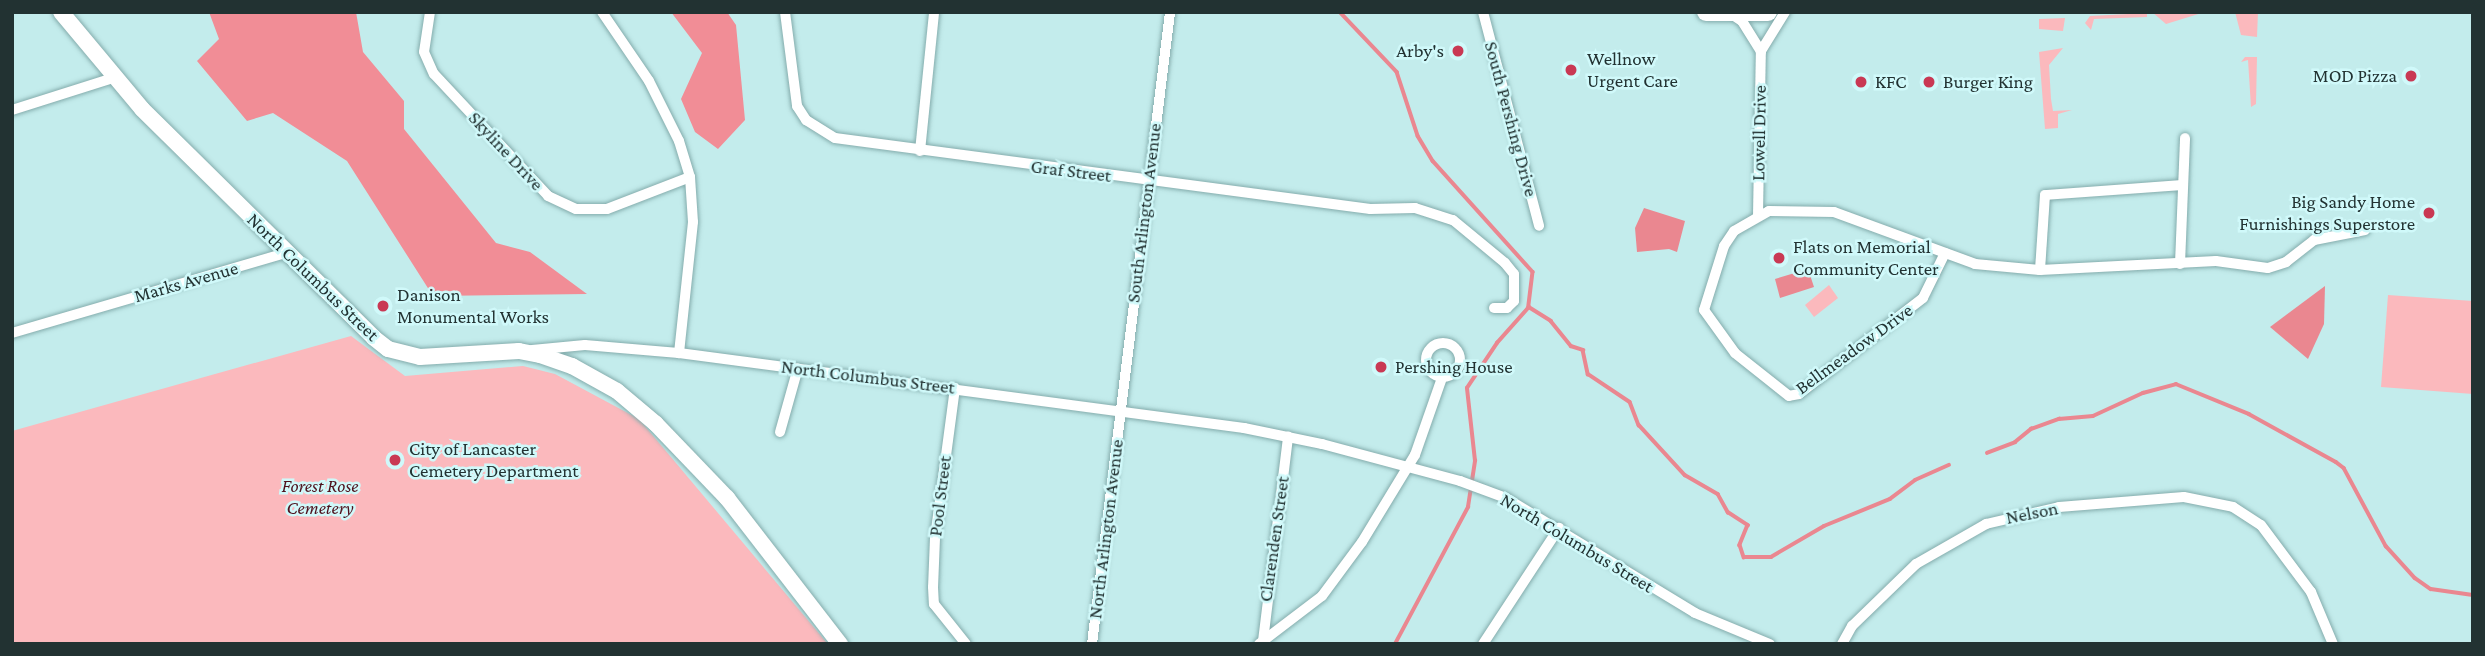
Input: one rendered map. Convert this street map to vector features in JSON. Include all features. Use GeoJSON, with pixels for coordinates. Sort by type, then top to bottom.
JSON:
{"type":"FeatureCollection","features":[{"type":"Feature","properties":{"kind":"main road"},"geometry":{"type":"LineString","coordinates":[[1706,12],[1768,12]]}},
{"type":"Feature","properties":{"kind":"main road","name":"North Columbus Street"},"geometry":{"type":"LineString","coordinates":[[63,13],[113,78],[286,253],[388,349],[420,357],[519,351]]}},
{"type":"Feature","properties":{"kind":"main road"},"geometry":{"type":"LineString","coordinates":[[519,351],[572,366],[617,391],[647,415],[727,498],[840,644]]}},
{"type":"Feature","properties":{"kind":"street","name":"Skyline Drive"},"geometry":{"type":"LineString","coordinates":[[430,12],[424,52],[434,75],[548,196],[576,209],[607,209],[690,177]]}},
{"type":"Feature","properties":{"kind":"street"},"geometry":{"type":"LineString","coordinates":[[602,12],[649,81],[679,141],[690,177],[693,222],[679,353]]}},
{"type":"Feature","properties":{"kind":"street","name":"Graf Street"},"geometry":{"type":"LineString","coordinates":[[785,12],[792,48],[792,90],[806,120],[835,138],[1370,209],[1415,208],[1452,220],[1514,274],[1511,307],[1494,308]]}},
{"type":"Feature","properties":{"kind":"street"},"geometry":{"type":"LineString","coordinates":[[920,151],[934,12]]}},
{"type":"Feature","properties":{"kind":"street","name":"South Arlington Avenue"},"geometry":{"type":"LineString","coordinates":[[1120,414],[1170,12]]}},
{"type":"Feature","properties":{"kind":"street","name":"South Pershing Drive"},"geometry":{"type":"LineString","coordinates":[[1483,12],[1539,226]]}},
{"type":"Feature","properties":{"kind":"street"},"geometry":{"type":"LineString","coordinates":[[1730,13],[1742,21],[1761,51],[1785,12]]}},
{"type":"Feature","properties":{"kind":"street","name":"Lowell Drive"},"geometry":{"type":"LineString","coordinates":[[1758,215],[1761,51]]}},
{"type":"Feature","properties":{"kind":"street"},"geometry":{"type":"LineString","coordinates":[[12,110],[113,78]]}},
{"type":"Feature","properties":{"kind":"street"},"geometry":{"type":"LineString","coordinates":[[2180,264],[2181,184],[2185,138]]}},
{"type":"Feature","properties":{"kind":"street"},"geometry":{"type":"LineString","coordinates":[[2040,270],[2045,195],[2181,184]]}},
{"type":"Feature","properties":{"kind":"street"},"geometry":{"type":"LineString","coordinates":[[1758,215],[1813,209],[1834,212],[1975,264],[2040,270],[2227,261],[2268,268],[2286,262],[2314,240],[2365,230]]}},
{"type":"Feature","properties":{"kind":"street","name":"Bellmeadow Drive"},"geometry":{"type":"LineString","coordinates":[[1758,215],[1734,231],[1724,246],[1704,310],[1735,354],[1789,396],[1799,394],[1923,298],[1945,253]]}},
{"type":"Feature","properties":{"kind":"street","name":"Marks Avenue"},"geometry":{"type":"LineString","coordinates":[[12,333],[286,253]]}},
{"type":"Feature","properties":{"kind":"street","name":"North Columbus Street"},"geometry":{"type":"LineString","coordinates":[[519,351],[585,345],[679,353],[955,388],[1288,437],[1473,485],[1559,528],[1695,613],[1770,644]]}},
{"type":"Feature","properties":{"kind":"street"},"geometry":{"type":"LineString","coordinates":[[780,432],[798,368]]}},
{"type":"Feature","properties":{"kind":"street"},"geometry":{"type":"LineString","coordinates":[[1261,642],[1322,596],[1362,542],[1407,467],[1442,377]]}},
{"type":"Feature","properties":{"kind":"street","name":"Pool Street"},"geometry":{"type":"LineString","coordinates":[[955,388],[934,538],[934,604],[966,644]]}},
{"type":"Feature","properties":{"kind":"street","name":"North Arlington Avenue"},"geometry":{"type":"LineString","coordinates":[[1092,644],[1120,414]]}},
{"type":"Feature","properties":{"kind":"street","name":"Clarenden Street"},"geometry":{"type":"LineString","coordinates":[[1261,642],[1288,437]]}},
{"type":"Feature","properties":{"kind":"street","name":"Nelson"},"geometry":{"type":"LineString","coordinates":[[1842,644],[1852,626],[1916,564],[1960,536],[2008,516],[2133,499],[2184,497],[2233,507],[2261,525],[2311,592],[2333,644]]}},
{"type":"Feature","properties":{"kind":"street"},"geometry":{"type":"LineString","coordinates":[[1483,644],[1559,528]]}},
{"type":"Feature","properties":{"kind":"green space"},"geometry":{"type":"Polygon","coordinates":[[[2152,12],[2205,12],[2166,24],[2152,12]]]}},
{"type":"Feature","properties":{"kind":"green space"},"geometry":{"type":"Polygon","coordinates":[[[2235,12],[2258,12],[2257,37],[2241,35],[2235,12]]]}},
{"type":"Feature","properties":{"kind":"green space"},"geometry":{"type":"Polygon","coordinates":[[[2147,13],[2147,17],[2094,19],[2091,30],[2085,23],[2090,16],[2147,13]]]}},
{"type":"Feature","properties":{"kind":"green space"},"geometry":{"type":"Polygon","coordinates":[[[2065,18],[2063,31],[2039,29],[2039,19],[2065,18]]]}},
{"type":"Feature","properties":{"kind":"green space"},"geometry":{"type":"Polygon","coordinates":[[[2063,48],[2049,65],[2051,99],[2053,111],[2072,110],[2058,114],[2058,128],[2045,129],[2039,52],[2063,48]]]}},
{"type":"Feature","properties":{"kind":"green space"},"geometry":{"type":"Polygon","coordinates":[[[2245,57],[2257,57],[2256,104],[2251,107],[2248,60],[2241,62],[2245,57]]]}},
{"type":"Feature","properties":{"kind":"green space"},"geometry":{"type":"Polygon","coordinates":[[[1829,285],[1838,298],[1814,317],[1805,305],[1829,285]]]}},
{"type":"Feature","properties":{"kind":"green space"},"geometry":{"type":"Polygon","coordinates":[[[2388,295],[2473,301],[2473,394],[2381,387],[2388,295]]]}},
{"type":"Feature","properties":{"kind":"green space","name":"Forest Rose Cemetery"},"geometry":{"type":"Polygon","coordinates":[[[351,336],[405,376],[523,366],[555,374],[639,419],[828,644],[12,644],[12,431],[351,336]]]}},
{"type":"Feature","properties":{"kind":"shaded area"},"geometry":{"type":"Polygon","coordinates":[[[209,12],[356,12],[363,52],[404,101],[404,129],[496,243],[530,252],[587,294],[433,296],[347,161],[273,113],[247,121],[197,61],[219,39],[209,12]]]}},
{"type":"Feature","properties":{"kind":"shaded area"},"geometry":{"type":"Polygon","coordinates":[[[671,12],[727,12],[736,25],[745,120],[718,149],[695,132],[681,99],[702,53],[671,12]]]}},
{"type":"Feature","properties":{"kind":"shaded area"},"geometry":{"type":"Polygon","coordinates":[[[1644,208],[1685,221],[1677,252],[1669,249],[1637,252],[1635,228],[1644,208]]]}},
{"type":"Feature","properties":{"kind":"shaded area"},"geometry":{"type":"Polygon","coordinates":[[[1808,269],[1814,287],[1780,298],[1775,279],[1808,269]]]}},
{"type":"Feature","properties":{"kind":"shaded area"},"geometry":{"type":"Polygon","coordinates":[[[2325,286],[2324,324],[2308,359],[2270,327],[2325,286]]]}},
{"type":"Feature","properties":{"kind":"waterway"},"geometry":{"type":"LineString","coordinates":[[1340,12],[1397,72],[1418,136],[1433,161],[1533,272],[1529,307],[1551,321],[1571,346],[1583,350],[1588,374],[1630,402],[1639,425],[1685,475],[1718,494],[1728,512],[1748,525],[1740,545],[1744,557],[1771,557],[1824,526],[1890,499],[1915,480],[1949,465]]}},
{"type":"Feature","properties":{"kind":"waterway"},"geometry":{"type":"LineString","coordinates":[[1395,644],[1468,507],[1475,461],[1467,388],[1497,343],[1529,307]]}},
{"type":"Feature","properties":{"kind":"waterway"},"geometry":{"type":"LineString","coordinates":[[1987,453],[2015,442],[2031,429],[2059,419],[2093,416],[2143,393],[2176,384],[2249,414],[2336,462],[2344,468],[2386,546],[2415,578],[2431,589],[2473,595]]}},
{"type":"Feature","properties":{"kind":"place","name":"Arby's"},"geometry":{"type":"Point","coordinates":[1458,51]}},
{"type":"Feature","properties":{"kind":"place","name":"Wellnow Urgent Care"},"geometry":{"type":"Point","coordinates":[1571,70]}},
{"type":"Feature","properties":{"kind":"place","name":"MOD Pizza"},"geometry":{"type":"Point","coordinates":[2411,76]}},
{"type":"Feature","properties":{"kind":"place","name":"KFC"},"geometry":{"type":"Point","coordinates":[1861,82]}},
{"type":"Feature","properties":{"kind":"place","name":"Burger King"},"geometry":{"type":"Point","coordinates":[1929,82]}},
{"type":"Feature","properties":{"kind":"place","name":"Big Sandy Home Furnishings Superstore"},"geometry":{"type":"Point","coordinates":[2429,213]}},
{"type":"Feature","properties":{"kind":"place","name":"Flats on Memorial Community Center"},"geometry":{"type":"Point","coordinates":[1779,258]}},
{"type":"Feature","properties":{"kind":"place","name":"Danison Monumental Works"},"geometry":{"type":"Point","coordinates":[383,306]}},
{"type":"Feature","properties":{"kind":"place","name":"Pershing House"},"geometry":{"type":"Point","coordinates":[1381,367]}},
{"type":"Feature","properties":{"kind":"place","name":"City of Lancaster Cemetery Department"},"geometry":{"type":"Point","coordinates":[395,460]}}]}
